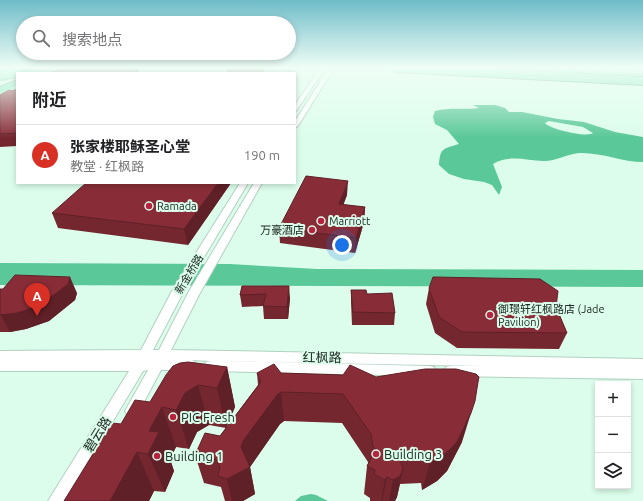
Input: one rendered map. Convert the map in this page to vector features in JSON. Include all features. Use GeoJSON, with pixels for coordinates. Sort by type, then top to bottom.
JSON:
{"type":"FeatureCollection","features":[{"type":"Feature","properties":{"kind":"street"},"geometry":{"type":"LineString","coordinates":[[296,108],[307,91]]}},
{"type":"Feature","properties":{"kind":"street"},"geometry":{"type":"LineString","coordinates":[[296,124],[317,91]]}},
{"type":"Feature","properties":{"kind":"street","name":"新金桥路"},"geometry":{"type":"LineString","coordinates":[[141,360],[150,347],[178,291],[243,184]]}},
{"type":"Feature","properties":{"kind":"street","name":"新金桥路"},"geometry":{"type":"LineString","coordinates":[[160,360],[194,292],[257,184]]}},
{"type":"Feature","properties":{"kind":"street","name":"红枫路"},"geometry":{"type":"LineString","coordinates":[[0,356],[643,374]]}},
{"type":"Feature","properties":{"kind":"street","name":"红枫路"},"geometry":{"type":"LineString","coordinates":[[160,360],[290,356],[643,364]]}},
{"type":"Feature","properties":{"kind":"street","name":"红枫路"},"geometry":{"type":"LineString","coordinates":[[0,366],[141,360]]}},
{"type":"Feature","properties":{"kind":"street","name":"碧云路"},"geometry":{"type":"LineString","coordinates":[[56,501],[141,360]]}},
{"type":"Feature","properties":{"kind":"street","name":"碧云路"},"geometry":{"type":"LineString","coordinates":[[127,420],[160,360]]}},
{"type":"Feature","properties":{"kind":"shaded area"},"geometry":{"type":"Polygon","coordinates":[[[473,105],[495,105],[505,108],[509,112],[522,112],[584,122],[615,132],[643,137],[643,162],[635,162],[587,153],[579,153],[548,161],[506,159],[493,164],[502,187],[499,195],[492,185],[449,174],[439,165],[440,155],[442,152],[459,144],[447,130],[435,124],[433,117],[435,111],[446,109],[479,108],[473,105]],[[549,121],[545,123],[553,128],[576,134],[593,133],[583,127],[549,121]]]}},
{"type":"Feature","properties":{"kind":"shaded area"},"geometry":{"type":"Polygon","coordinates":[[[0,263],[230,264],[317,269],[643,270],[643,287],[0,285],[0,263]]]}},
{"type":"Feature","properties":{"kind":"shaded area"},"geometry":{"type":"Polygon","coordinates":[[[311,494],[328,501],[295,501],[301,496],[311,494]]]}},
{"type":"Feature","properties":{"kind":"building"},"geometry":{"type":"Polygon","coordinates":[[[7,91],[16,91],[16,133],[0,134],[0,95],[7,91]]]}},
{"type":"Feature","properties":{"kind":"building","name":"Marriott"},"geometry":{"type":"Polygon","coordinates":[[[306,176],[348,181],[339,204],[365,207],[356,238],[279,228],[306,176]]]}},
{"type":"Feature","properties":{"kind":"building","name":"Ramada"},"geometry":{"type":"Polygon","coordinates":[[[85,184],[217,184],[184,229],[52,213],[85,184]]]}},
{"type":"Feature","properties":{"kind":"building"},"geometry":{"type":"Polygon","coordinates":[[[15,275],[70,277],[68,284],[41,305],[17,313],[0,315],[0,289],[3,289],[15,275]]]}},
{"type":"Feature","properties":{"kind":"building","name":"御璟轩红枫路店 (Jade Pavilion)"},"geometry":{"type":"Polygon","coordinates":[[[433,277],[540,279],[558,291],[556,307],[567,333],[462,332],[439,317],[429,288],[433,277]]]}},
{"type":"Feature","properties":{"kind":"building"},"geometry":{"type":"Polygon","coordinates":[[[242,286],[289,286],[287,307],[263,306],[266,294],[240,295],[242,286]]]}},
{"type":"Feature","properties":{"kind":"building"},"geometry":{"type":"Polygon","coordinates":[[[351,290],[366,290],[367,294],[392,293],[395,313],[353,312],[351,290]]]}},
{"type":"Feature","properties":{"kind":"building"},"geometry":{"type":"Polygon","coordinates":[[[188,362],[227,367],[217,388],[198,385],[185,393],[176,410],[162,407],[149,431],[159,432],[148,454],[137,452],[110,501],[64,501],[112,423],[121,424],[135,400],[150,402],[173,366],[188,362]]]}},
{"type":"Feature","properties":{"kind":"building"},"geometry":{"type":"Polygon","coordinates":[[[274,364],[281,373],[343,375],[350,365],[376,377],[425,369],[456,369],[476,374],[479,377],[475,401],[471,413],[457,442],[446,453],[430,463],[428,455],[399,457],[403,469],[400,476],[393,480],[387,477],[385,480],[374,474],[375,470],[367,466],[376,449],[373,447],[371,434],[343,394],[281,392],[277,395],[243,441],[241,447],[250,467],[227,479],[218,476],[220,467],[216,459],[195,455],[205,433],[220,436],[261,382],[257,373],[274,364]]]}},
{"type":"Feature","properties":{"kind":"place","name":"Ramada"},"geometry":{"type":"Point","coordinates":[149,206]}},
{"type":"Feature","properties":{"kind":"place","name":"Marriott"},"geometry":{"type":"Point","coordinates":[321,221]}},
{"type":"Feature","properties":{"kind":"place","name":"万豪酒店"},"geometry":{"type":"Point","coordinates":[312,230]}},
{"type":"Feature","properties":{"kind":"place","name":"御璟轩红枫路店 (Jade Pavilion)"},"geometry":{"type":"Point","coordinates":[490,315]}},
{"type":"Feature","properties":{"kind":"place","name":"张家楼耶稣圣心堂"},"geometry":{"type":"Point","coordinates":[37,316]}},
{"type":"Feature","properties":{"kind":"place","name":"PIC Fresh"},"geometry":{"type":"Point","coordinates":[173,417]}},
{"type":"Feature","properties":{"kind":"place","name":"Building 3"},"geometry":{"type":"Point","coordinates":[376,454]}},
{"type":"Feature","properties":{"kind":"place","name":"Building 1"},"geometry":{"type":"Point","coordinates":[157,456]}}]}
